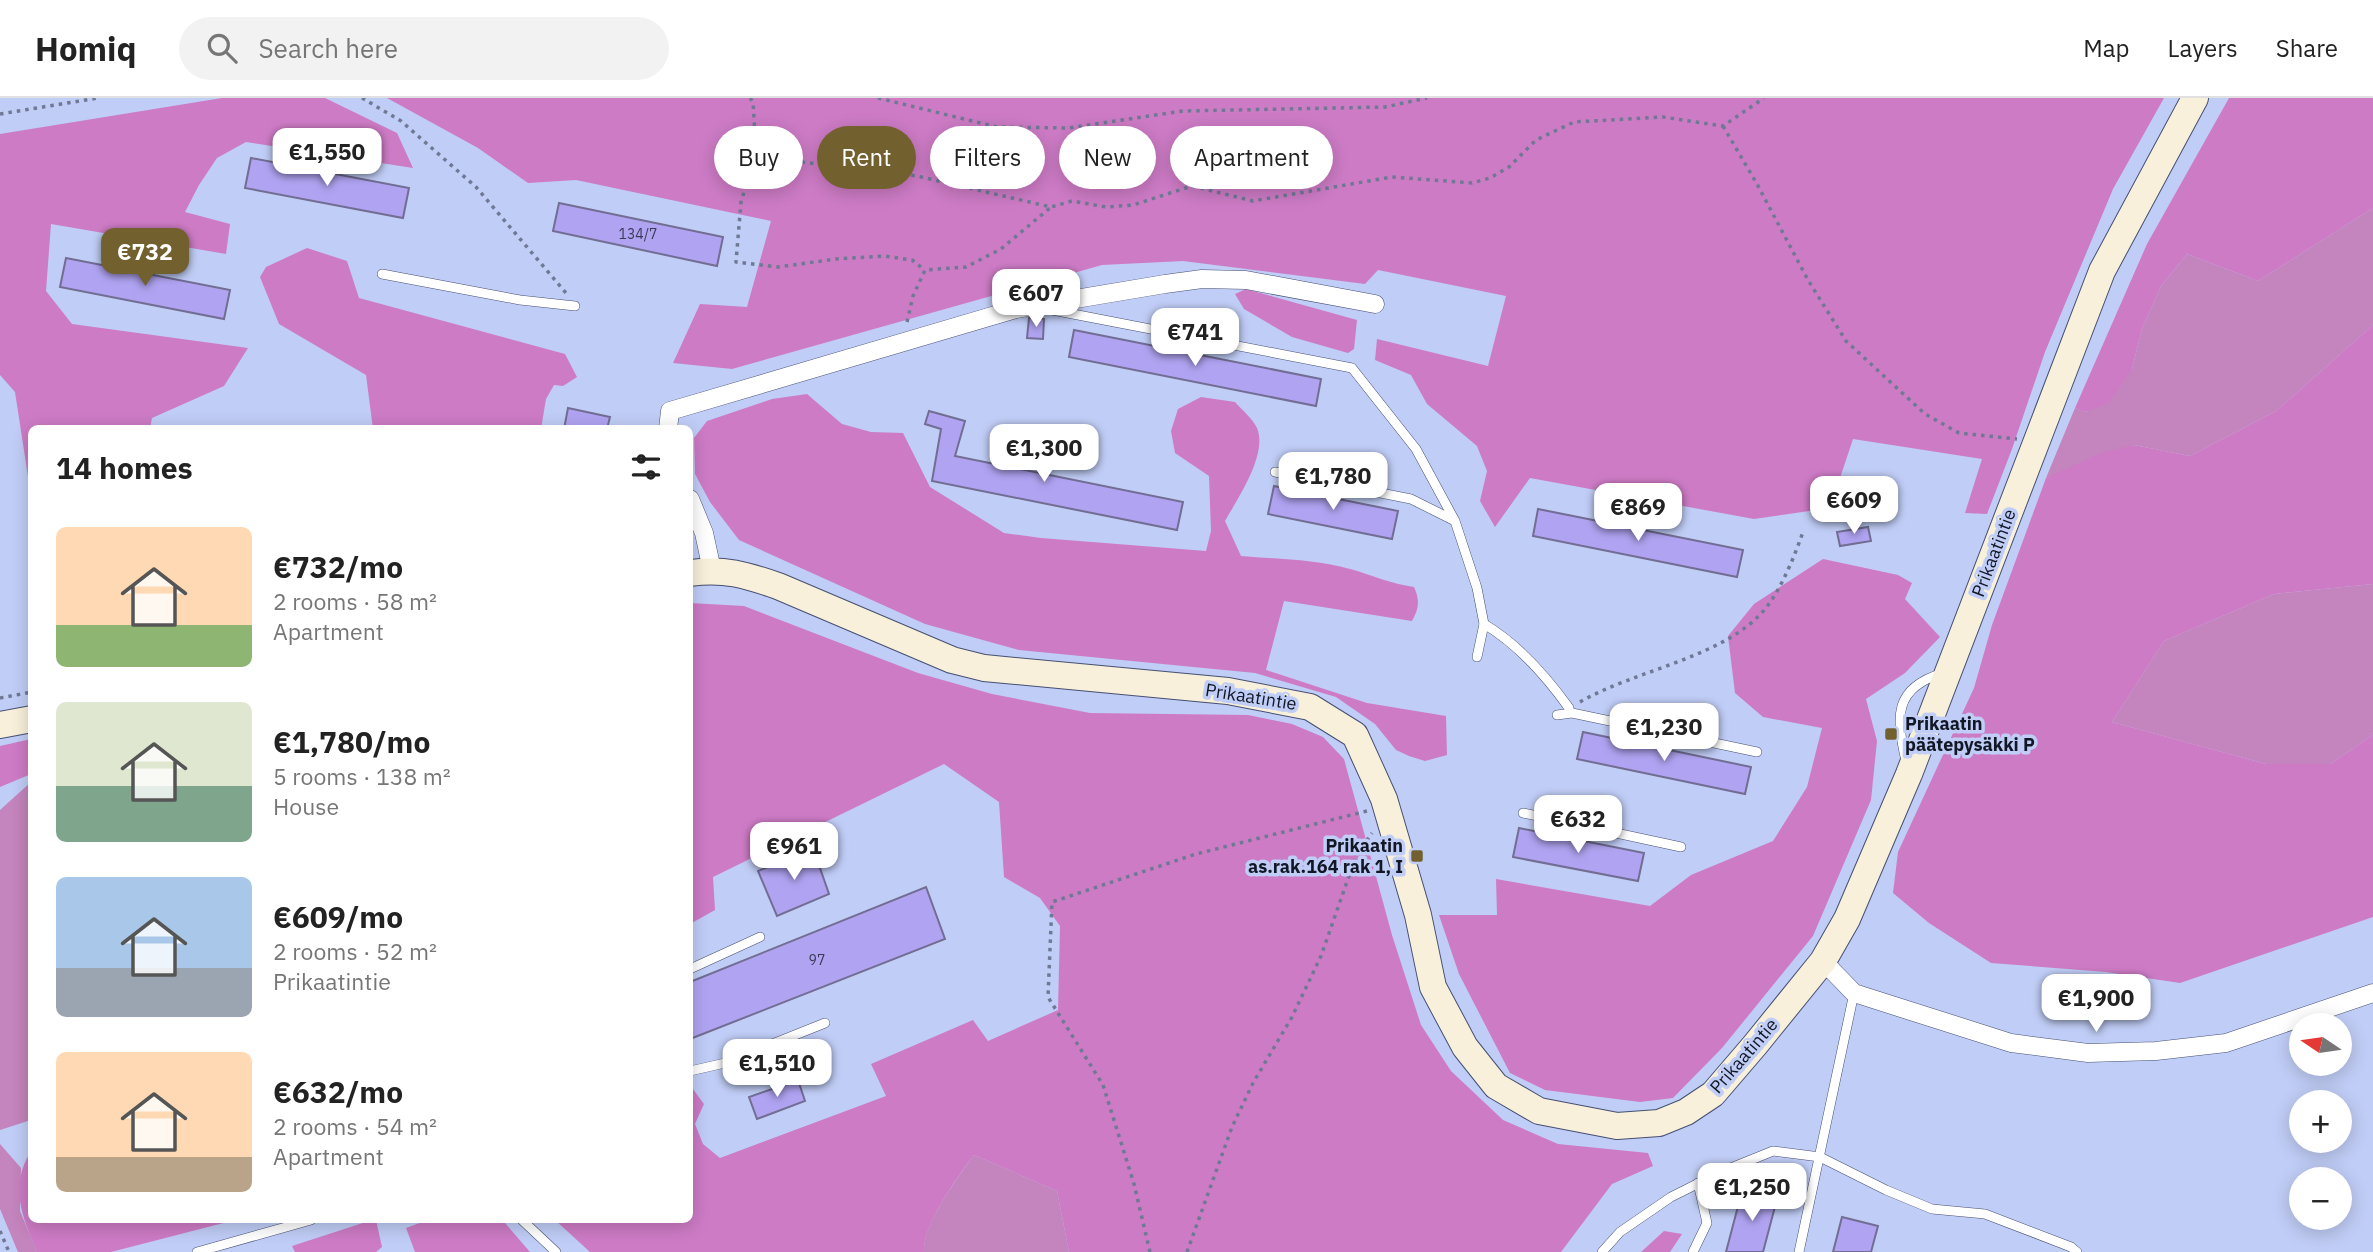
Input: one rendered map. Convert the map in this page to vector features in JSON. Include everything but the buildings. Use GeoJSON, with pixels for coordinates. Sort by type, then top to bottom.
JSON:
{"type":"FeatureCollection","features":[{"type":"Feature","properties":{"kind":"street","name":"Prikaatintie"},"geometry":{"type":"LineString","coordinates":[[701,572],[749,576],[952,660],[984,668],[1228,691],[1310,707],[1355,735],[1386,806],[1418,915],[1433,987],[1465,1047],[1496,1086],[1539,1111],[1617,1126],[1659,1123],[1686,1112],[1713,1094],[1823,961],[1847,919],[1909,774],[2102,271],[2194,98]]}},
{"type":"Feature","properties":{"kind":"street"},"geometry":{"type":"LineString","coordinates":[[668,425],[670,411],[1016,309],[1202,279],[1246,280],[1375,304]]}},
{"type":"Feature","properties":{"kind":"street"},"geometry":{"type":"LineString","coordinates":[[693,506],[704,533],[701,572]]}},
{"type":"Feature","properties":{"kind":"street"},"geometry":{"type":"LineString","coordinates":[[0,725],[28,720]]}},
{"type":"Feature","properties":{"kind":"street"},"geometry":{"type":"LineString","coordinates":[[1823,961],[1854,993],[2011,1043],[2088,1053],[2156,1051],[2226,1043],[2373,993]]}},
{"type":"Feature","properties":{"kind":"lane"},"geometry":{"type":"LineString","coordinates":[[382,274],[520,300],[575,306]]}},
{"type":"Feature","properties":{"kind":"lane"},"geometry":{"type":"LineString","coordinates":[[1035,307],[1352,368],[1416,449],[1455,521],[1477,588],[1484,624],[1477,657]]}},
{"type":"Feature","properties":{"kind":"lane"},"geometry":{"type":"LineString","coordinates":[[1275,472],[1411,499],[1455,521]]}},
{"type":"Feature","properties":{"kind":"lane"},"geometry":{"type":"LineString","coordinates":[[1484,624],[1499,633],[1526,658],[1550,682],[1569,708]]}},
{"type":"Feature","properties":{"kind":"lane"},"geometry":{"type":"LineString","coordinates":[[1557,715],[1572,713],[1757,752]]}},
{"type":"Feature","properties":{"kind":"lane"},"geometry":{"type":"LineString","coordinates":[[1523,813],[1681,847]]}},
{"type":"Feature","properties":{"kind":"lane"},"geometry":{"type":"LineString","coordinates":[[693,968],[760,937]]}},
{"type":"Feature","properties":{"kind":"lane"},"geometry":{"type":"LineString","coordinates":[[1799,1252],[1854,993]]}},
{"type":"Feature","properties":{"kind":"lane"},"geometry":{"type":"LineString","coordinates":[[693,1070],[725,1063],[825,1023]]}},
{"type":"Feature","properties":{"kind":"lane"},"geometry":{"type":"LineString","coordinates":[[1602,1252],[1620,1232],[1671,1197],[1773,1151],[1819,1157],[1932,1209],[1985,1214],[2071,1247],[2077,1252]]}},
{"type":"Feature","properties":{"kind":"lane"},"geometry":{"type":"LineString","coordinates":[[1693,1252],[1707,1223],[1698,1183]]}},
{"type":"Feature","properties":{"kind":"lane"},"geometry":{"type":"LineString","coordinates":[[197,1252],[300,1223]]}},
{"type":"Feature","properties":{"kind":"lane"},"geometry":{"type":"LineString","coordinates":[[525,1223],[556,1252]]}},
{"type":"Feature","properties":{"kind":"path"},"geometry":{"type":"LineString","coordinates":[[0,114],[98,98]]}},
{"type":"Feature","properties":{"kind":"path"},"geometry":{"type":"LineString","coordinates":[[362,98],[401,121],[477,187],[558,282],[575,306]]}},
{"type":"Feature","properties":{"kind":"path"},"geometry":{"type":"LineString","coordinates":[[750,98],[754,126]]}},
{"type":"Feature","properties":{"kind":"path"},"geometry":{"type":"LineString","coordinates":[[878,98],[997,127],[1068,128],[1183,111],[1385,107],[1427,98]]}},
{"type":"Feature","properties":{"kind":"path"},"geometry":{"type":"LineString","coordinates":[[803,162],[917,176],[1051,206],[1072,201],[1106,207],[1133,205],[1192,186],[1253,201],[1392,177],[1472,183],[1490,178],[1509,167],[1535,140],[1574,122],[1663,117],[1723,126],[1764,98]]}},
{"type":"Feature","properties":{"kind":"path"},"geometry":{"type":"LineString","coordinates":[[1723,126],[1808,280],[1846,341],[1925,414],[1959,433],[2037,440]]}},
{"type":"Feature","properties":{"kind":"path"},"geometry":{"type":"LineString","coordinates":[[745,189],[741,202],[736,262],[778,267],[884,256],[912,260],[925,271],[966,267],[1001,249],[1051,206]]}},
{"type":"Feature","properties":{"kind":"path"},"geometry":{"type":"LineString","coordinates":[[902,343],[913,296],[925,271]]}},
{"type":"Feature","properties":{"kind":"path"},"geometry":{"type":"LineString","coordinates":[[1569,708],[1621,681],[1711,648],[1739,634],[1765,609],[1787,570],[1803,532]]}},
{"type":"Feature","properties":{"kind":"path"},"geometry":{"type":"LineString","coordinates":[[0,698],[28,693]]}},
{"type":"Feature","properties":{"kind":"path"},"geometry":{"type":"LineString","coordinates":[[1150,1252],[1134,1184],[1103,1085],[1048,997],[1052,902],[1196,854],[1386,806]]}},
{"type":"Feature","properties":{"kind":"path"},"geometry":{"type":"LineString","coordinates":[[1187,1252],[1231,1127],[1292,1017],[1321,956],[1356,856],[1386,806]]}},
{"type":"Feature","properties":{"kind":"path"},"geometry":{"type":"LineString","coordinates":[[0,1231],[9,1252]]}},
{"type":"Feature","properties":{"kind":"shaded area"},"geometry":{"type":"Polygon","coordinates":[[[222,98],[325,98],[397,133],[413,168],[246,142],[217,158],[185,212],[230,224],[226,254],[51,224],[46,291],[72,324],[248,348],[224,386],[152,418],[151,425],[28,425],[28,476],[15,392],[0,375],[0,134],[222,98]]]}},
{"type":"Feature","properties":{"kind":"shaded area"},"geometry":{"type":"Polygon","coordinates":[[[387,98],[2164,98],[2113,189],[2045,352],[1987,514],[1965,513],[1982,459],[1853,439],[1830,508],[1754,519],[1530,478],[1495,527],[1480,501],[1487,471],[1477,446],[1427,404],[1411,375],[1375,360],[1377,339],[1488,366],[1506,296],[1378,270],[1365,284],[1183,261],[1102,265],[732,369],[673,363],[700,304],[747,307],[771,221],[576,180],[528,183],[478,148],[387,98]]]}},
{"type":"Feature","properties":{"kind":"shaded area"},"geometry":{"type":"Polygon","coordinates":[[[2229,98],[2373,98],[2373,208],[2258,281],[2187,254],[2161,286],[2142,329],[2132,369],[2109,403],[2085,412],[2075,408],[2147,244],[2229,98]]]}},
{"type":"Feature","properties":{"kind":"shaded area"},"geometry":{"type":"Polygon","coordinates":[[[2373,208],[2373,325],[2276,411],[2190,456],[2134,445],[2046,478],[2075,408],[2086,412],[2132,369],[2142,329],[2161,286],[2187,254],[2258,281],[2373,208]]]}},
{"type":"Feature","properties":{"kind":"shaded area"},"geometry":{"type":"Polygon","coordinates":[[[307,248],[347,261],[359,298],[565,354],[577,377],[563,386],[554,385],[546,399],[542,425],[372,425],[366,375],[279,324],[260,277],[266,267],[307,248]]]}},
{"type":"Feature","properties":{"kind":"shaded area"},"geometry":{"type":"Polygon","coordinates":[[[1246,289],[1357,320],[1354,349],[1348,353],[1292,337],[1244,309],[1235,294],[1246,289]]]}},
{"type":"Feature","properties":{"kind":"shaded area"},"geometry":{"type":"Polygon","coordinates":[[[2373,325],[2373,584],[2274,594],[2164,641],[2112,722],[2266,764],[2330,764],[2373,735],[2373,917],[2180,983],[2106,972],[1991,963],[1929,923],[1893,893],[1898,852],[1974,688],[1992,625],[2046,478],[2101,453],[2134,445],[2190,456],[2276,411],[2373,325]]]}},
{"type":"Feature","properties":{"kind":"shaded area"},"geometry":{"type":"Polygon","coordinates":[[[807,394],[842,424],[871,432],[903,433],[930,487],[1004,533],[1206,551],[1211,531],[1209,476],[1175,453],[1171,431],[1178,409],[1201,397],[1235,402],[1257,428],[1259,439],[1250,476],[1225,521],[1241,556],[1310,561],[1350,569],[1414,587],[1418,600],[1412,621],[1284,601],[1266,670],[1367,703],[1446,716],[1447,755],[1425,761],[1409,756],[1396,750],[1375,724],[1336,697],[1255,673],[1019,650],[925,624],[739,540],[710,502],[695,474],[694,438],[707,421],[772,399],[807,394]]]}},
{"type":"Feature","properties":{"kind":"shaded area"},"geometry":{"type":"Polygon","coordinates":[[[1823,559],[1898,575],[1912,583],[1905,599],[1940,637],[1905,673],[1866,699],[1877,741],[1871,800],[1813,936],[1722,1048],[1673,1098],[1640,1102],[1545,1090],[1510,1073],[1459,974],[1439,915],[1497,915],[1496,879],[1650,906],[1691,875],[1773,841],[1807,787],[1822,728],[1763,717],[1735,693],[1728,636],[1754,604],[1823,559]]]}},
{"type":"Feature","properties":{"kind":"shaded area"},"geometry":{"type":"Polygon","coordinates":[[[2373,584],[2373,735],[2330,764],[2266,764],[2112,722],[2164,641],[2274,594],[2373,584]]]}},
{"type":"Feature","properties":{"kind":"shaded area"},"geometry":{"type":"Polygon","coordinates":[[[693,603],[744,606],[918,673],[992,694],[1090,713],[1248,715],[1292,724],[1323,737],[1344,759],[1392,935],[1421,1025],[1451,1071],[1503,1120],[1558,1144],[1648,1153],[1653,1166],[1612,1184],[1561,1252],[1069,1252],[1057,1191],[974,1155],[935,1215],[925,1241],[924,1252],[590,1252],[558,1223],[693,1223],[693,1089],[704,1104],[695,1124],[703,1144],[720,1158],[886,1096],[871,1064],[973,1020],[988,1041],[1058,1010],[1060,926],[1040,898],[1004,877],[999,802],[944,764],[713,877],[715,910],[693,922],[693,603]]]}},
{"type":"Feature","properties":{"kind":"shaded area"},"geometry":{"type":"Polygon","coordinates":[[[28,740],[28,775],[0,787],[0,746],[28,740]]]}},
{"type":"Feature","properties":{"kind":"shaded area"},"geometry":{"type":"Polygon","coordinates":[[[28,785],[28,1121],[0,1130],[0,810],[28,785]]]}},
{"type":"Feature","properties":{"kind":"shaded area"},"geometry":{"type":"Polygon","coordinates":[[[0,1144],[21,1168],[20,1211],[37,1252],[18,1252],[0,1209],[0,1144]]]}},
{"type":"Feature","properties":{"kind":"shaded area"},"geometry":{"type":"Polygon","coordinates":[[[974,1155],[1057,1191],[1069,1252],[924,1252],[925,1241],[935,1215],[974,1155]]]}},
{"type":"Feature","properties":{"kind":"shaded area"},"geometry":{"type":"Polygon","coordinates":[[[28,1157],[28,1223],[223,1223],[111,1252],[37,1252],[20,1201],[19,1189],[28,1157]]]}},
{"type":"Feature","properties":{"kind":"shaded area"},"geometry":{"type":"Polygon","coordinates":[[[363,1223],[377,1223],[382,1247],[376,1252],[295,1252],[292,1246],[363,1223]]]}},
{"type":"Feature","properties":{"kind":"shaded area"},"geometry":{"type":"Polygon","coordinates":[[[420,1223],[505,1223],[530,1252],[415,1252],[406,1228],[420,1223]]]}},
{"type":"Feature","properties":{"kind":"shaded area"},"geometry":{"type":"Polygon","coordinates":[[[1664,1231],[1682,1234],[1670,1252],[1641,1252],[1664,1231]]]}},
{"type":"Feature","properties":{"kind":"place","name":"Prikaatin päätepysäkki P"},"geometry":{"type":"Point","coordinates":[1891,734]}},
{"type":"Feature","properties":{"kind":"place","name":"Prikaatin as.rak.164 rak 1, I"},"geometry":{"type":"Point","coordinates":[1417,856]}}]}
